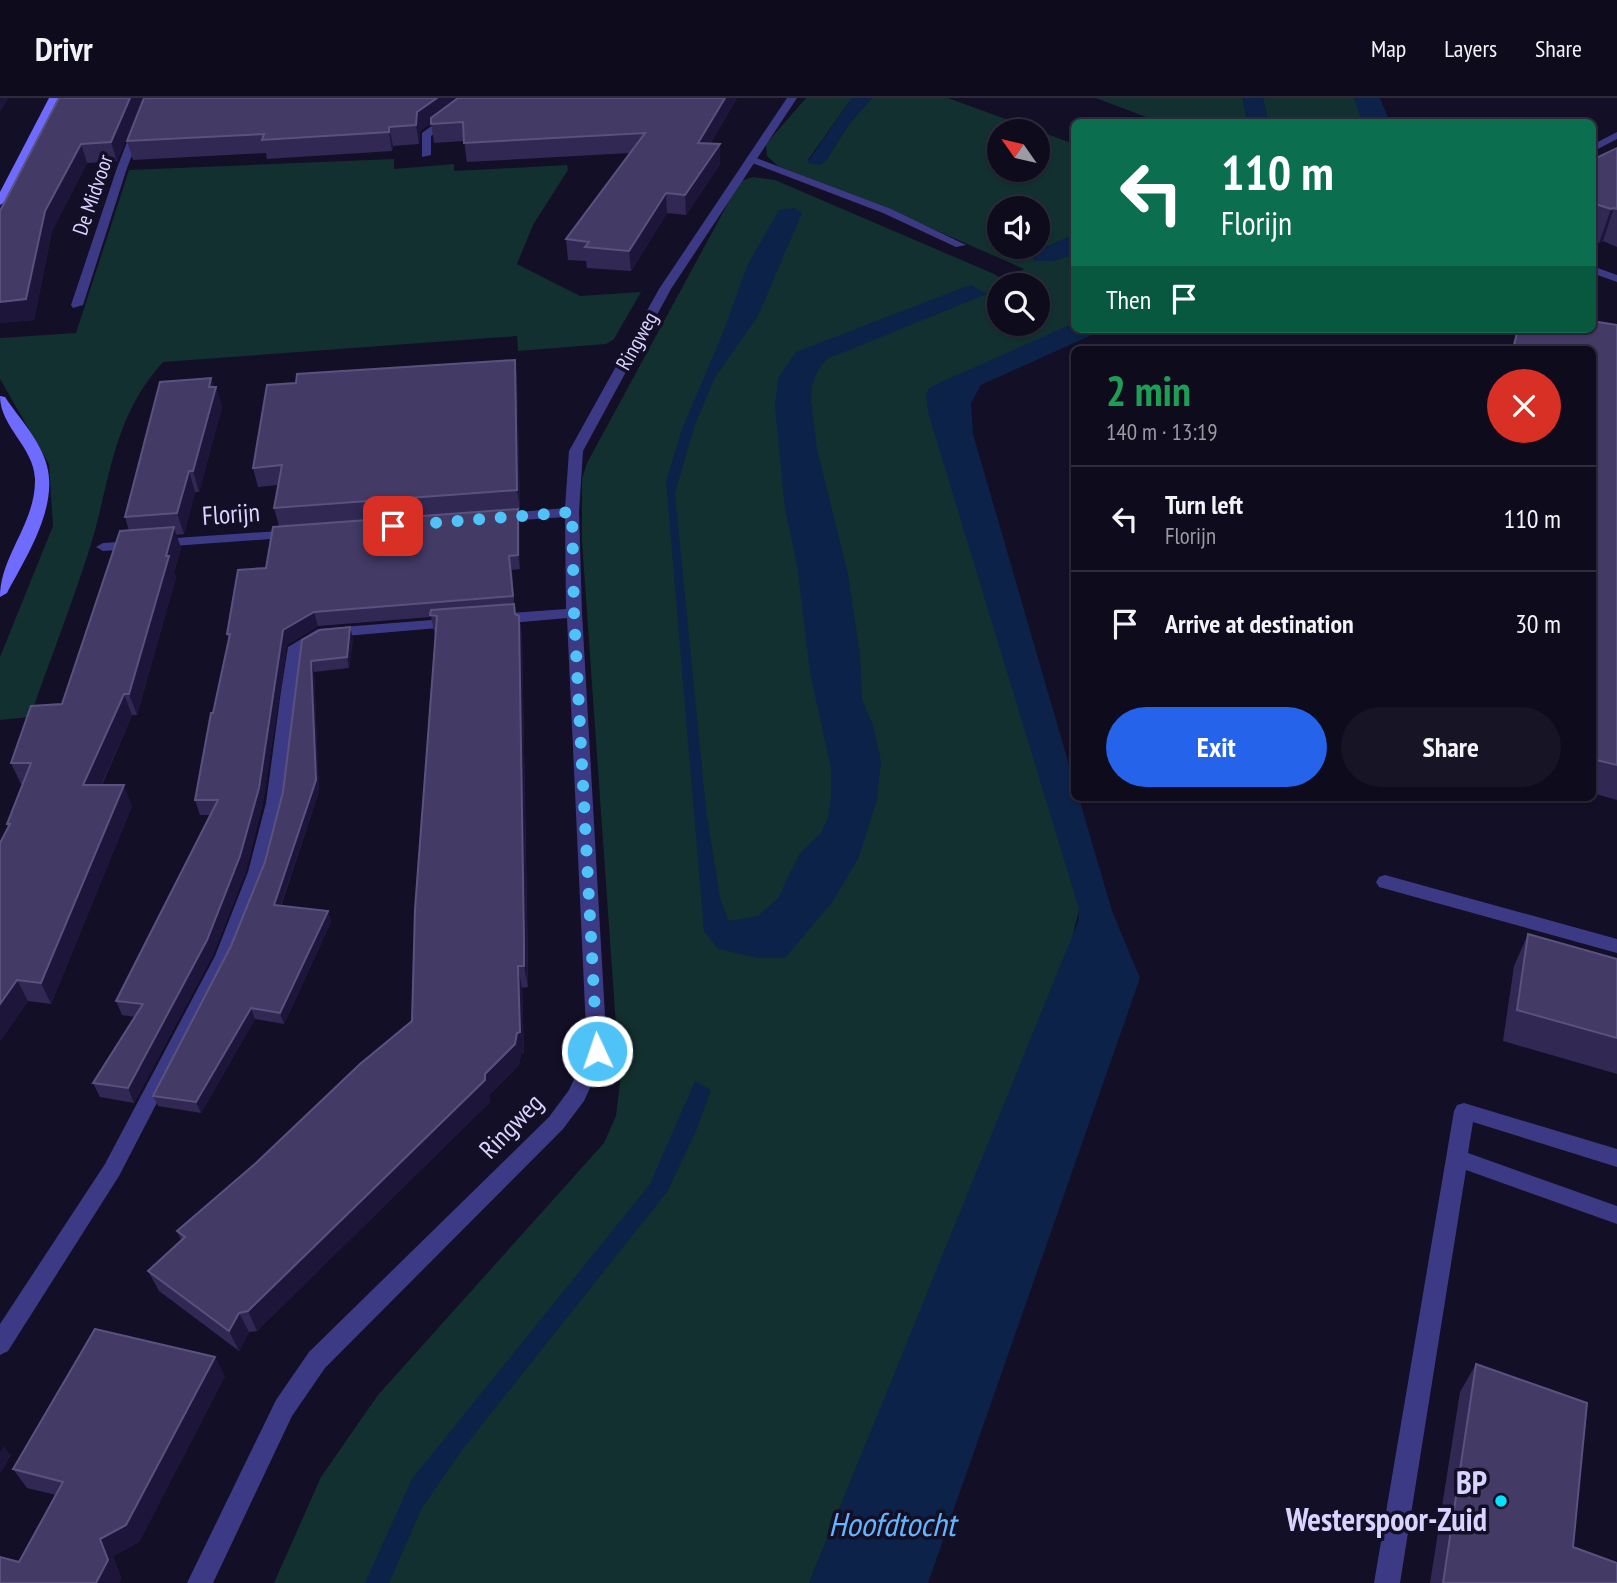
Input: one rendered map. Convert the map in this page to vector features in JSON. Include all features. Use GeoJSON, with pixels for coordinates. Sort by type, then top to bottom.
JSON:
{"type":"FeatureCollection","features":[{"type":"Feature","properties":{"kind":"street"},"geometry":{"type":"LineString","coordinates":[[0,202],[54,98]]}},
{"type":"Feature","properties":{"kind":"street","name":"De Midvoor"},"geometry":{"type":"LineString","coordinates":[[77,305],[121,168],[149,98]]}},
{"type":"Feature","properties":{"kind":"street"},"geometry":{"type":"LineString","coordinates":[[426,155],[426,135],[476,98]]}},
{"type":"Feature","properties":{"kind":"street","name":"Ringweg"},"geometry":{"type":"LineString","coordinates":[[200,1583],[284,1408],[317,1360],[556,1123],[577,1096],[597,1051],[574,613],[572,512],[576,451],[665,289],[792,98]]}},
{"type":"Feature","properties":{"kind":"street"},"geometry":{"type":"LineString","coordinates":[[1596,147],[1617,135]]}},
{"type":"Feature","properties":{"kind":"street"},"geometry":{"type":"LineString","coordinates":[[751,159],[887,211],[960,245]]}},
{"type":"Feature","properties":{"kind":"street"},"geometry":{"type":"LineString","coordinates":[[1596,271],[1617,279]]}},
{"type":"Feature","properties":{"kind":"street"},"geometry":{"type":"LineString","coordinates":[[0,400],[40,467],[40,493],[33,526],[0,593]]}},
{"type":"Feature","properties":{"kind":"street"},"geometry":{"type":"LineString","coordinates":[[481,519],[572,512]]}},
{"type":"Feature","properties":{"kind":"street","name":"Florijn"},"geometry":{"type":"LineString","coordinates":[[103,547],[304,533]]}},
{"type":"Feature","properties":{"kind":"street"},"geometry":{"type":"LineString","coordinates":[[0,1344],[112,1170],[224,956],[257,872],[275,803],[296,647],[318,634],[574,613]]}},
{"type":"Feature","properties":{"kind":"street"},"geometry":{"type":"LineString","coordinates":[[1385,882],[1617,946]]}},
{"type":"Feature","properties":{"kind":"street"},"geometry":{"type":"LineString","coordinates":[[1387,1583],[1464,1111],[1617,1158]]}},
{"type":"Feature","properties":{"kind":"street"},"geometry":{"type":"LineString","coordinates":[[1457,1158],[1617,1215]]}},
{"type":"Feature","properties":{"kind":"green space"},"geometry":{"type":"Polygon","coordinates":[[[806,98],[852,98],[808,160],[825,162],[849,124],[872,98],[948,98],[1006,119],[987,119],[987,182],[1050,182],[1050,135],[1071,143],[1071,236],[1050,245],[1050,196],[987,196],[987,253],[892,211],[778,166],[767,156],[766,144],[806,98]]]}},
{"type":"Feature","properties":{"kind":"green space"},"geometry":{"type":"Polygon","coordinates":[[[1096,98],[1243,98],[1246,119],[1151,119],[1096,98]]]}},
{"type":"Feature","properties":{"kind":"green space"},"geometry":{"type":"Polygon","coordinates":[[[1263,98],[1363,98],[1369,119],[1267,119],[1263,98]]]}},
{"type":"Feature","properties":{"kind":"green space"},"geometry":{"type":"Polygon","coordinates":[[[394,159],[394,169],[454,164],[454,171],[567,165],[568,170],[533,225],[517,264],[580,296],[641,292],[614,339],[606,344],[518,351],[517,336],[163,362],[132,407],[122,430],[88,554],[30,717],[0,720],[0,657],[53,526],[49,464],[0,379],[0,338],[76,333],[129,170],[394,159]]]}},
{"type":"Feature","properties":{"kind":"green space"},"geometry":{"type":"Polygon","coordinates":[[[753,177],[775,180],[992,273],[987,273],[987,336],[1050,336],[1050,273],[1016,273],[1024,269],[1001,259],[1054,261],[1071,254],[1071,331],[944,397],[1101,909],[1079,910],[1069,951],[809,1583],[274,1583],[321,1477],[378,1395],[604,1143],[616,1116],[620,1083],[582,541],[582,479],[587,463],[740,181],[753,177]]]}},
{"type":"Feature","properties":{"kind":"water"},"geometry":{"type":"Polygon","coordinates":[[[852,98],[872,98],[849,124],[825,162],[820,165],[807,163],[852,98]]]}},
{"type":"Feature","properties":{"kind":"water"},"geometry":{"type":"Polygon","coordinates":[[[1243,98],[1263,98],[1267,119],[1246,119],[1243,98]]]}},
{"type":"Feature","properties":{"kind":"water"},"geometry":{"type":"Polygon","coordinates":[[[1354,98],[1380,98],[1389,119],[1361,119],[1354,98]]]}},
{"type":"Feature","properties":{"kind":"water"},"geometry":{"type":"Polygon","coordinates":[[[794,208],[802,213],[758,316],[714,379],[694,428],[675,493],[706,809],[720,898],[729,921],[758,916],[778,898],[800,853],[821,833],[828,818],[831,795],[831,769],[810,672],[797,565],[785,509],[775,407],[778,378],[796,352],[971,285],[987,294],[827,359],[818,370],[812,385],[811,400],[817,449],[848,574],[860,654],[862,700],[873,725],[881,761],[877,800],[859,857],[833,901],[785,958],[758,958],[718,949],[704,931],[666,481],[682,429],[722,335],[748,264],[779,210],[794,208]]]}},
{"type":"Feature","properties":{"kind":"water"},"geometry":{"type":"Polygon","coordinates":[[[1071,236],[1071,254],[1054,261],[1033,259],[1050,259],[1050,245],[1071,236]]]}},
{"type":"Feature","properties":{"kind":"water","name":"Hoofdtocht"},"geometry":{"type":"Polygon","coordinates":[[[1071,324],[1071,333],[1096,333],[981,385],[971,403],[973,434],[1071,772],[1071,801],[1080,801],[1112,911],[1140,978],[928,1583],[809,1583],[1078,922],[1079,909],[928,412],[926,396],[929,388],[1071,324]]]}},
{"type":"Feature","properties":{"kind":"water"},"geometry":{"type":"Polygon","coordinates":[[[695,1081],[711,1090],[696,1131],[667,1192],[462,1450],[422,1508],[389,1583],[365,1583],[412,1479],[650,1184],[695,1081]]]}},
{"type":"Feature","properties":{"kind":"building"},"geometry":{"type":"Polygon","coordinates":[[[59,98],[130,98],[111,142],[81,144],[45,211],[26,299],[0,302],[0,211],[59,98]]]}},
{"type":"Feature","properties":{"kind":"building"},"geometry":{"type":"Polygon","coordinates":[[[144,98],[437,98],[417,112],[416,125],[389,127],[389,132],[262,140],[264,134],[127,141],[144,98]]]}},
{"type":"Feature","properties":{"kind":"building"},"geometry":{"type":"Polygon","coordinates":[[[458,98],[725,98],[698,143],[720,144],[685,195],[666,193],[629,251],[585,247],[589,242],[566,239],[645,133],[464,143],[463,122],[431,124],[431,118],[458,98]]]}},
{"type":"Feature","properties":{"kind":"building"},"geometry":{"type":"Polygon","coordinates":[[[1617,148],[1617,209],[1596,204],[1596,158],[1617,148]]]}},
{"type":"Feature","properties":{"kind":"building"},"geometry":{"type":"Polygon","coordinates":[[[1596,322],[1617,325],[1617,765],[1596,760],[1596,346],[1514,346],[1517,333],[1596,333],[1596,322]]]}},
{"type":"Feature","properties":{"kind":"building"},"geometry":{"type":"Polygon","coordinates":[[[515,360],[517,490],[274,508],[282,465],[253,468],[267,385],[296,383],[297,374],[515,360]]]}},
{"type":"Feature","properties":{"kind":"building"},"geometry":{"type":"Polygon","coordinates":[[[211,378],[209,387],[216,387],[193,471],[189,471],[177,513],[125,517],[160,382],[211,378]]]}},
{"type":"Feature","properties":{"kind":"building"},"geometry":{"type":"Polygon","coordinates":[[[518,509],[518,555],[509,556],[513,596],[314,612],[283,630],[259,788],[240,856],[207,940],[128,1088],[93,1083],[143,1004],[116,1001],[218,800],[195,800],[211,713],[230,634],[227,634],[238,570],[266,568],[273,527],[518,509]]]}},
{"type":"Feature","properties":{"kind":"building"},"geometry":{"type":"Polygon","coordinates":[[[174,527],[166,556],[169,556],[129,694],[124,694],[83,785],[124,785],[41,983],[17,980],[0,1004],[0,843],[10,824],[7,824],[31,763],[11,763],[31,706],[62,704],[120,531],[174,527]]]}},
{"type":"Feature","properties":{"kind":"building"},"geometry":{"type":"Polygon","coordinates":[[[514,604],[515,614],[519,616],[524,943],[524,966],[518,966],[520,1032],[517,1033],[515,1044],[485,1074],[485,1080],[248,1311],[239,1313],[229,1331],[148,1271],[185,1237],[177,1231],[256,1163],[360,1064],[412,1021],[415,909],[437,616],[430,615],[431,610],[514,604]]]}},
{"type":"Feature","properties":{"kind":"building"},"geometry":{"type":"Polygon","coordinates":[[[350,627],[347,657],[311,661],[316,780],[274,905],[328,911],[280,1013],[251,1008],[196,1102],[153,1096],[231,946],[265,862],[283,792],[302,640],[320,630],[350,627]]]}},
{"type":"Feature","properties":{"kind":"building"},"geometry":{"type":"Polygon","coordinates":[[[1528,934],[1617,959],[1617,1038],[1517,1010],[1528,934]]]}},
{"type":"Feature","properties":{"kind":"building"},"geometry":{"type":"Polygon","coordinates":[[[95,1329],[215,1357],[126,1525],[100,1539],[108,1560],[96,1583],[0,1583],[0,1557],[19,1562],[63,1482],[13,1469],[95,1329]]]}},
{"type":"Feature","properties":{"kind":"building","name":"BP Westerspoor-Zuid"},"geometry":{"type":"Polygon","coordinates":[[[1476,1364],[1587,1403],[1573,1547],[1617,1563],[1617,1583],[1443,1583],[1476,1364]]]}},
{"type":"Feature","properties":{"kind":"place","name":"BP Westerspoor-Zuid"},"geometry":{"type":"Point","coordinates":[1501,1501]}},
{"type":"Feature","properties":{"kind":"route"},"geometry":{"type":"LineString","coordinates":[[393,526],[572,512],[574,613],[597,1051]]}}]}
